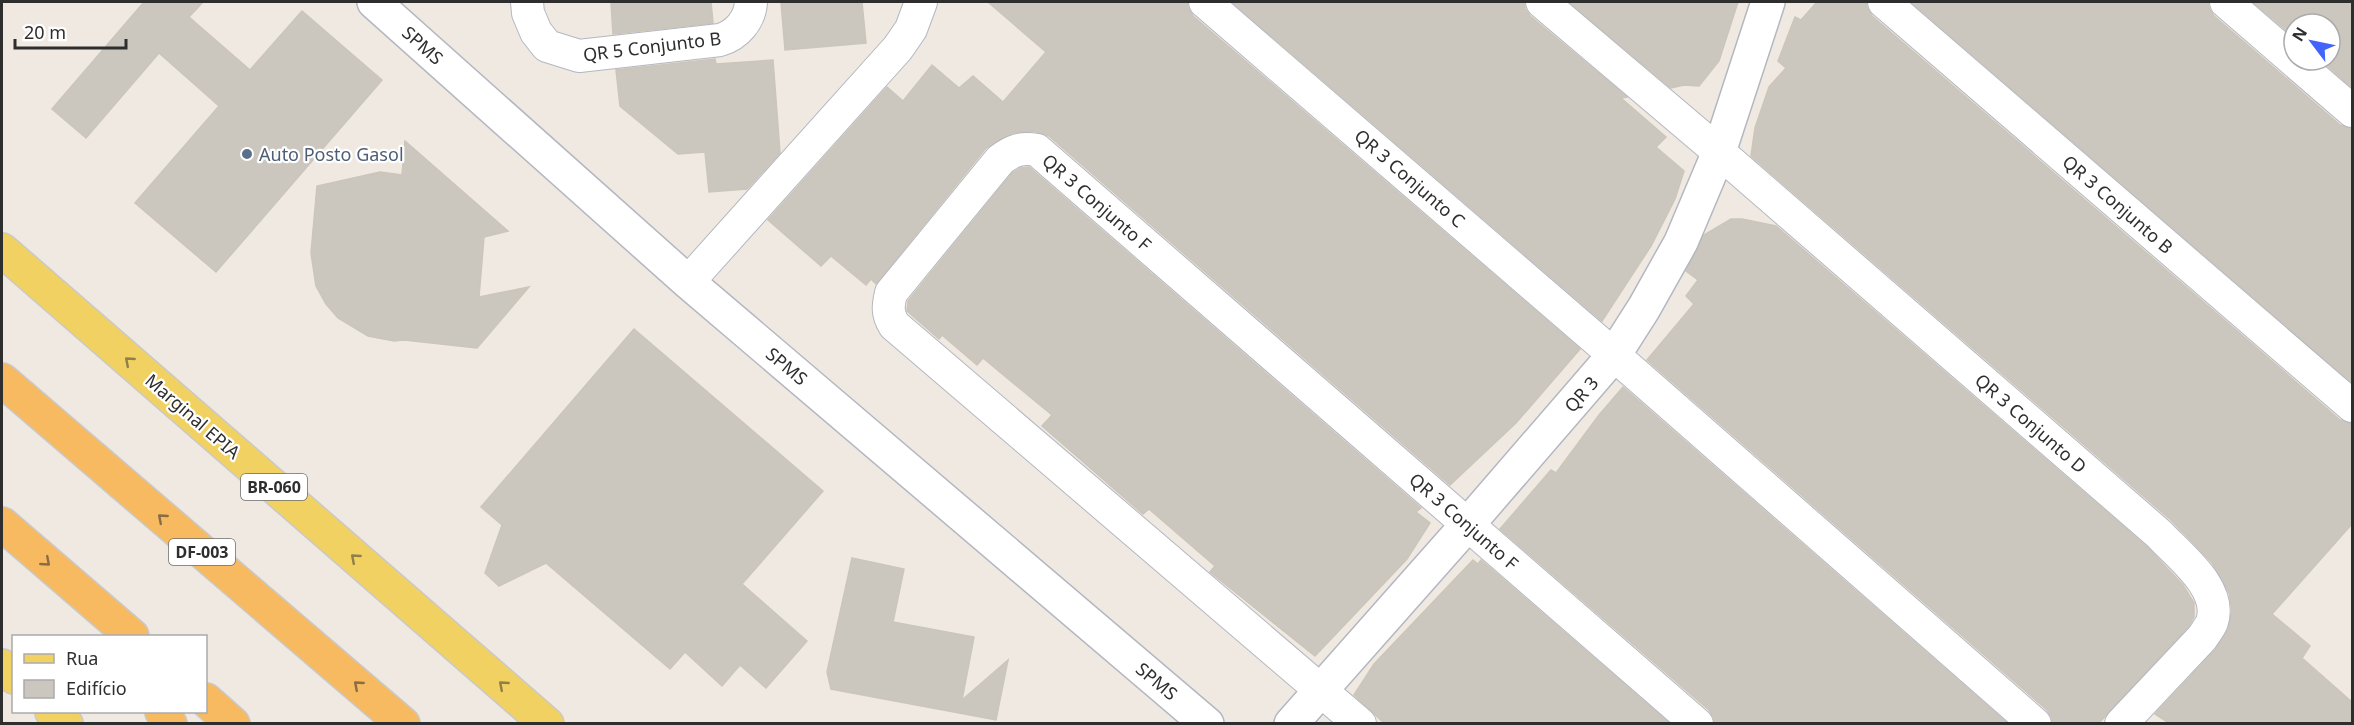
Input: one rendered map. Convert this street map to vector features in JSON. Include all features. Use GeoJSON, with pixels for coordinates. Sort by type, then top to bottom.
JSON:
{"type":"FeatureCollection","features":[{"type":"Feature","properties":{"kind":"highway","name":"DF-003"},"geometry":{"type":"LineString","coordinates":[[2,380],[402,723]]}},
{"type":"Feature","properties":{"kind":"highway"},"geometry":{"type":"LineString","coordinates":[[2,524],[131,635]]}},
{"type":"Feature","properties":{"kind":"highway"},"geometry":{"type":"LineString","coordinates":[[74,587],[108,635]]}},
{"type":"Feature","properties":{"kind":"highway"},"geometry":{"type":"LineString","coordinates":[[207,701],[233,723]]}},
{"type":"Feature","properties":{"kind":"main road","name":"Marginal EPIA"},"geometry":{"type":"LineString","coordinates":[[2,250],[547,723]]}},
{"type":"Feature","properties":{"kind":"main road"},"geometry":{"type":"LineString","coordinates":[[54,713],[66,723]]}},
{"type":"Feature","properties":{"kind":"street","name":"SPMS"},"geometry":{"type":"LineString","coordinates":[[374,2],[688,282],[1207,723]]}},
{"type":"Feature","properties":{"kind":"street","name":"QR 5 Conjunto B"},"geometry":{"type":"LineString","coordinates":[[527,2],[528,13],[536,32],[547,46],[579,56],[720,40],[732,36],[742,25],[750,9],[750,2]]}},
{"type":"Feature","properties":{"kind":"street"},"geometry":{"type":"LineString","coordinates":[[688,282],[898,48],[911,29],[921,2]]}},
{"type":"Feature","properties":{"kind":"street","name":"QR 3 Conjunto C"},"geometry":{"type":"LineString","coordinates":[[1205,2],[1614,355]]}},
{"type":"Feature","properties":{"kind":"street"},"geometry":{"type":"LineString","coordinates":[[1542,2],[1719,152]]}},
{"type":"Feature","properties":{"kind":"street","name":"QR 3"},"geometry":{"type":"LineString","coordinates":[[1291,723],[1614,355],[1644,308],[1681,242],[1719,152],[1768,2]]}},
{"type":"Feature","properties":{"kind":"street","name":"QR 3 Conjunto B"},"geometry":{"type":"LineString","coordinates":[[1884,2],[2352,406]]}},
{"type":"Feature","properties":{"kind":"street"},"geometry":{"type":"LineString","coordinates":[[2226,2],[2352,111]]}},
{"type":"Feature","properties":{"kind":"street","name":"QR 3 Conjunto F"},"geometry":{"type":"LineString","coordinates":[[1360,723],[894,325],[889,316],[888,307],[891,293],[1000,160],[1012,151],[1024,148],[1037,150],[1696,723]]}},
{"type":"Feature","properties":{"kind":"street","name":"QR 3 Conjunto D"},"geometry":{"type":"LineString","coordinates":[[1719,152],[2159,534],[2204,583],[2212,596],[2212,623],[2202,638],[2121,723]]}},
{"type":"Feature","properties":{"kind":"street"},"geometry":{"type":"LineString","coordinates":[[1614,355],[2035,723]]}},
{"type":"Feature","properties":{"kind":"building","name":"Auto Posto Gasol"},"geometry":{"type":"Polygon","coordinates":[[[144,2],[203,2],[189,17],[250,70],[302,11],[382,80],[216,272],[135,203],[219,106],[159,53],[86,138],[52,109],[144,2]]]}},
{"type":"Feature","properties":{"kind":"building"},"geometry":{"type":"Polygon","coordinates":[[[611,2],[711,2],[713,23],[613,34],[611,2]]]}},
{"type":"Feature","properties":{"kind":"building"},"geometry":{"type":"Polygon","coordinates":[[[781,2],[862,2],[866,43],[785,50],[781,2]]]}},
{"type":"Feature","properties":{"kind":"building"},"geometry":{"type":"Polygon","coordinates":[[[988,2],[1187,2],[1193,16],[1580,349],[1516,423],[1450,485],[1049,136],[1034,131],[1012,133],[986,148],[876,284],[871,279],[866,285],[831,256],[821,266],[768,220],[887,87],[903,101],[932,65],[959,88],[973,76],[1003,102],[1046,52],[988,2]]]}},
{"type":"Feature","properties":{"kind":"building"},"geometry":{"type":"Polygon","coordinates":[[[1232,2],[1524,2],[1525,9],[1530,16],[1627,97],[1621,98],[1666,137],[1656,147],[1684,171],[1675,199],[1651,246],[1602,321],[1232,2]]]}},
{"type":"Feature","properties":{"kind":"building"},"geometry":{"type":"Polygon","coordinates":[[[1569,2],[1738,2],[1719,61],[1699,86],[1684,85],[1671,88],[1569,2]]]}},
{"type":"Feature","properties":{"kind":"building"},"geometry":{"type":"Polygon","coordinates":[[[1817,2],[1866,2],[1872,16],[2340,420],[2352,423],[2352,524],[2272,614],[2310,646],[2302,658],[2352,702],[2352,723],[2169,723],[2155,714],[2215,650],[2228,629],[2232,611],[2229,593],[2212,563],[2171,520],[1751,156],[1755,128],[1769,87],[1786,68],[1778,61],[1795,17],[1801,20],[1817,2]]]}},
{"type":"Feature","properties":{"kind":"building"},"geometry":{"type":"Polygon","coordinates":[[[1911,2],[2208,2],[2214,16],[2340,125],[2352,128],[2352,383],[1911,2]]]}},
{"type":"Feature","properties":{"kind":"building"},"geometry":{"type":"Polygon","coordinates":[[[2253,2],[2352,2],[2352,88],[2334,72],[2342,72],[2342,12],[2282,12],[2282,27],[2253,2]]]}},
{"type":"Feature","properties":{"kind":"building"},"geometry":{"type":"Polygon","coordinates":[[[715,59],[716,64],[773,60],[780,153],[747,189],[709,192],[705,152],[678,154],[620,106],[616,70],[715,59]]]}},
{"type":"Feature","properties":{"kind":"building"},"geometry":{"type":"Polygon","coordinates":[[[405,141],[508,231],[484,237],[479,297],[529,287],[477,348],[404,340],[394,341],[368,336],[338,318],[326,304],[316,286],[311,253],[317,186],[380,172],[402,175],[405,141]]]}},
{"type":"Feature","properties":{"kind":"building"},"geometry":{"type":"Polygon","coordinates":[[[1029,167],[1421,508],[1416,512],[1430,523],[1407,559],[1315,656],[1210,572],[1215,566],[1149,509],[1143,514],[1042,426],[1052,415],[983,358],[977,365],[942,335],[939,339],[907,311],[908,301],[1012,173],[1029,167]]]}},
{"type":"Feature","properties":{"kind":"building"},"geometry":{"type":"Polygon","coordinates":[[[1731,219],[1776,226],[2147,547],[2183,585],[2194,603],[2194,617],[2188,627],[2099,723],[2052,723],[2047,710],[1647,360],[1694,304],[1686,296],[1698,280],[1686,271],[1704,235],[1731,219]]]}},
{"type":"Feature","properties":{"kind":"building"},"geometry":{"type":"Polygon","coordinates":[[[634,329],[823,491],[742,584],[807,641],[766,688],[740,665],[722,686],[685,652],[670,669],[546,563],[499,586],[485,573],[502,525],[481,507],[634,329]]]}},
{"type":"Feature","properties":{"kind":"building"},"geometry":{"type":"Polygon","coordinates":[[[1623,387],[2007,723],[1714,723],[1709,710],[1500,529],[1551,470],[1556,473],[1623,387]]]}},
{"type":"Feature","properties":{"kind":"building"},"geometry":{"type":"Polygon","coordinates":[[[852,558],[904,569],[893,622],[974,637],[962,700],[1008,660],[996,720],[831,689],[827,672],[852,558]]]}},
{"type":"Feature","properties":{"kind":"building"},"geometry":{"type":"Polygon","coordinates":[[[1473,560],[1478,564],[1481,560],[1669,723],[1384,723],[1354,695],[1374,664],[1473,560]]]}},
{"type":"Feature","properties":{"kind":"place","name":"Auto Posto Gasol"},"geometry":{"type":"Point","coordinates":[247,154]}}]}
